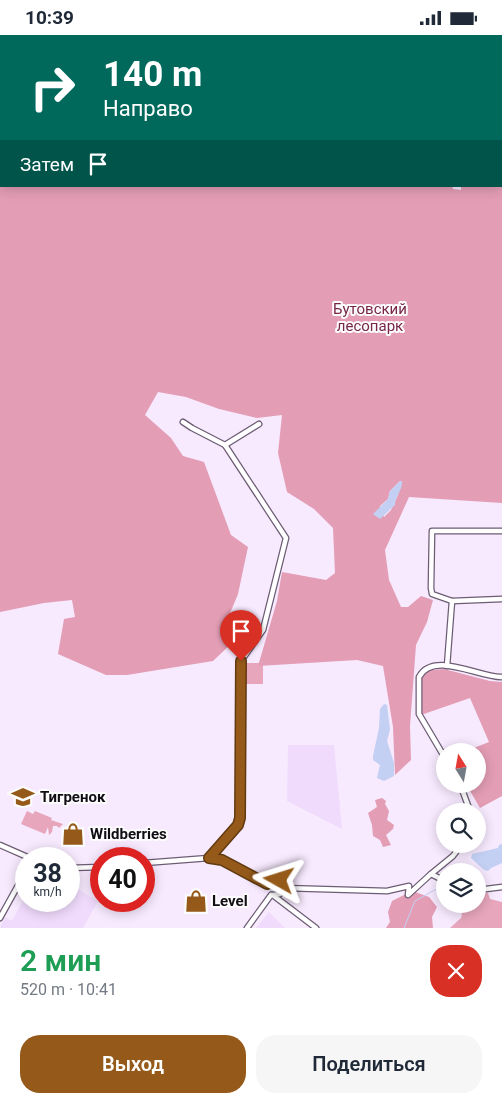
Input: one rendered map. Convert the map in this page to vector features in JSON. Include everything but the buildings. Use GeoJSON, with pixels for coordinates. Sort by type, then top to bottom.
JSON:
{"type":"FeatureCollection","features":[{"type":"Feature","properties":{"kind":"street"},"geometry":{"type":"LineString","coordinates":[[183,422],[225,445],[286,538],[263,629],[241,661],[240,818],[238,825],[209,858]]}},
{"type":"Feature","properties":{"kind":"street"},"geometry":{"type":"LineString","coordinates":[[225,445],[259,424]]}},
{"type":"Feature","properties":{"kind":"street"},"geometry":{"type":"LineString","coordinates":[[502,531],[432,531],[431,588],[432,594],[452,601],[502,599]]}},
{"type":"Feature","properties":{"kind":"street"},"geometry":{"type":"LineString","coordinates":[[447,665],[452,601]]}},
{"type":"Feature","properties":{"kind":"street"},"geometry":{"type":"LineString","coordinates":[[436,743],[418,714],[418,677],[421,672],[426,668],[447,665],[465,668],[493,677],[502,677]]}},
{"type":"Feature","properties":{"kind":"street"},"geometry":{"type":"LineString","coordinates":[[0,845],[15,852]]}},
{"type":"Feature","properties":{"kind":"street"},"geometry":{"type":"LineString","coordinates":[[283,888],[387,891],[409,886],[408,895],[455,853]]}},
{"type":"Feature","properties":{"kind":"street"},"geometry":{"type":"LineString","coordinates":[[155,862],[209,858],[222,860],[267,884]]}},
{"type":"Feature","properties":{"kind":"street"},"geometry":{"type":"LineString","coordinates":[[431,874],[436,876]]}},
{"type":"Feature","properties":{"kind":"street"},"geometry":{"type":"LineString","coordinates":[[247,928],[272,895],[280,894],[283,888],[279,880],[272,880],[267,884]]}},
{"type":"Feature","properties":{"kind":"street"},"geometry":{"type":"LineString","coordinates":[[267,884],[267,890],[272,895],[316,928]]}},
{"type":"Feature","properties":{"kind":"street"},"geometry":{"type":"LineString","coordinates":[[486,889],[502,887]]}},
{"type":"Feature","properties":{"kind":"street"},"geometry":{"type":"LineString","coordinates":[[0,918],[15,891]]}},
{"type":"Feature","properties":{"kind":"shaded area"},"geometry":{"type":"Polygon","coordinates":[[[244,663],[263,663],[263,684],[243,684],[244,663]]]}},
{"type":"Feature","properties":{"kind":"shaded area"},"geometry":{"type":"Polygon","coordinates":[[[288,745],[334,745],[342,829],[287,801],[288,745]]]}},
{"type":"Feature","properties":{"kind":"shaded area"},"geometry":{"type":"Polygon","coordinates":[[[27,811],[33,814],[35,811],[63,824],[59,828],[53,826],[52,832],[49,835],[48,827],[45,834],[21,824],[27,811]]]}},
{"type":"Feature","properties":{"kind":"shaded area"},"geometry":{"type":"Polygon","coordinates":[[[80,890],[90,896],[90,912],[92,912],[83,928],[0,928],[5,917],[12,921],[17,912],[80,912],[80,890]]]}},
{"type":"Feature","properties":{"kind":"shaded area"},"geometry":{"type":"Polygon","coordinates":[[[486,892],[488,893],[490,899],[502,902],[502,928],[450,928],[461,918],[462,914],[486,913],[486,892]]]}},
{"type":"Feature","properties":{"kind":"shaded area"},"geometry":{"type":"Polygon","coordinates":[[[269,912],[285,928],[256,928],[269,912]]]}},
{"type":"Feature","properties":{"kind":"green space","name":"Бутовский лесопарк"},"geometry":{"type":"Polygon","coordinates":[[[0,187],[452,187],[453,189],[461,190],[461,187],[502,187],[502,503],[409,497],[385,550],[389,580],[401,607],[408,607],[421,596],[433,600],[427,622],[416,645],[410,726],[411,760],[395,775],[393,727],[383,666],[357,660],[258,666],[277,601],[282,572],[326,580],[335,573],[333,528],[314,509],[287,492],[278,453],[282,415],[257,418],[219,409],[186,397],[158,392],[145,415],[171,438],[183,456],[204,462],[231,535],[248,547],[238,594],[228,618],[237,627],[236,639],[213,661],[127,675],[106,675],[58,654],[64,619],[75,617],[72,600],[44,603],[0,612],[0,187]],[[400,481],[390,491],[388,499],[380,506],[384,517],[391,510],[398,495],[400,481]]]}},
{"type":"Feature","properties":{"kind":"green space"},"geometry":{"type":"Polygon","coordinates":[[[444,669],[490,681],[502,682],[502,796],[486,805],[486,803],[477,803],[471,793],[486,793],[486,743],[489,742],[470,698],[421,715],[422,675],[428,670],[444,669]]]}},
{"type":"Feature","properties":{"kind":"green space"},"geometry":{"type":"Polygon","coordinates":[[[382,798],[386,801],[385,804],[389,811],[387,820],[394,825],[393,829],[386,835],[391,845],[383,847],[380,840],[373,836],[368,813],[377,807],[375,800],[382,798]]]}},
{"type":"Feature","properties":{"kind":"green space"},"geometry":{"type":"Polygon","coordinates":[[[415,892],[429,897],[436,906],[432,917],[433,928],[386,928],[390,922],[388,912],[392,901],[408,893],[415,892]]]}},
{"type":"Feature","properties":{"kind":"water"},"geometry":{"type":"Polygon","coordinates":[[[402,481],[402,484],[395,505],[380,519],[373,514],[388,499],[390,491],[402,481]]]}},
{"type":"Feature","properties":{"kind":"water"},"geometry":{"type":"Polygon","coordinates":[[[384,704],[387,705],[390,729],[387,741],[394,763],[394,776],[384,781],[377,778],[380,765],[373,760],[373,756],[379,728],[380,709],[384,704]]]}},
{"type":"Feature","properties":{"kind":"water"},"geometry":{"type":"Polygon","coordinates":[[[502,844],[502,863],[488,871],[486,870],[486,863],[476,863],[471,858],[472,854],[486,853],[486,851],[498,848],[502,844]]]}},
{"type":"Feature","properties":{"kind":"waterway"},"geometry":{"type":"LineString","coordinates":[[404,928],[415,901],[436,889]]}},
{"type":"Feature","properties":{"kind":"place","name":"Тигренок"},"geometry":{"type":"Point","coordinates":[23,797]}},
{"type":"Feature","properties":{"kind":"place","name":"Wildberries"},"geometry":{"type":"Point","coordinates":[73,834]}},
{"type":"Feature","properties":{"kind":"place","name":"Level"},"geometry":{"type":"Point","coordinates":[196,901]}},
{"type":"Feature","properties":{"kind":"route"},"geometry":{"type":"LineString","coordinates":[[241,661],[240,818],[238,825],[209,858],[222,860],[267,884],[272,880],[279,880]]}}]}
